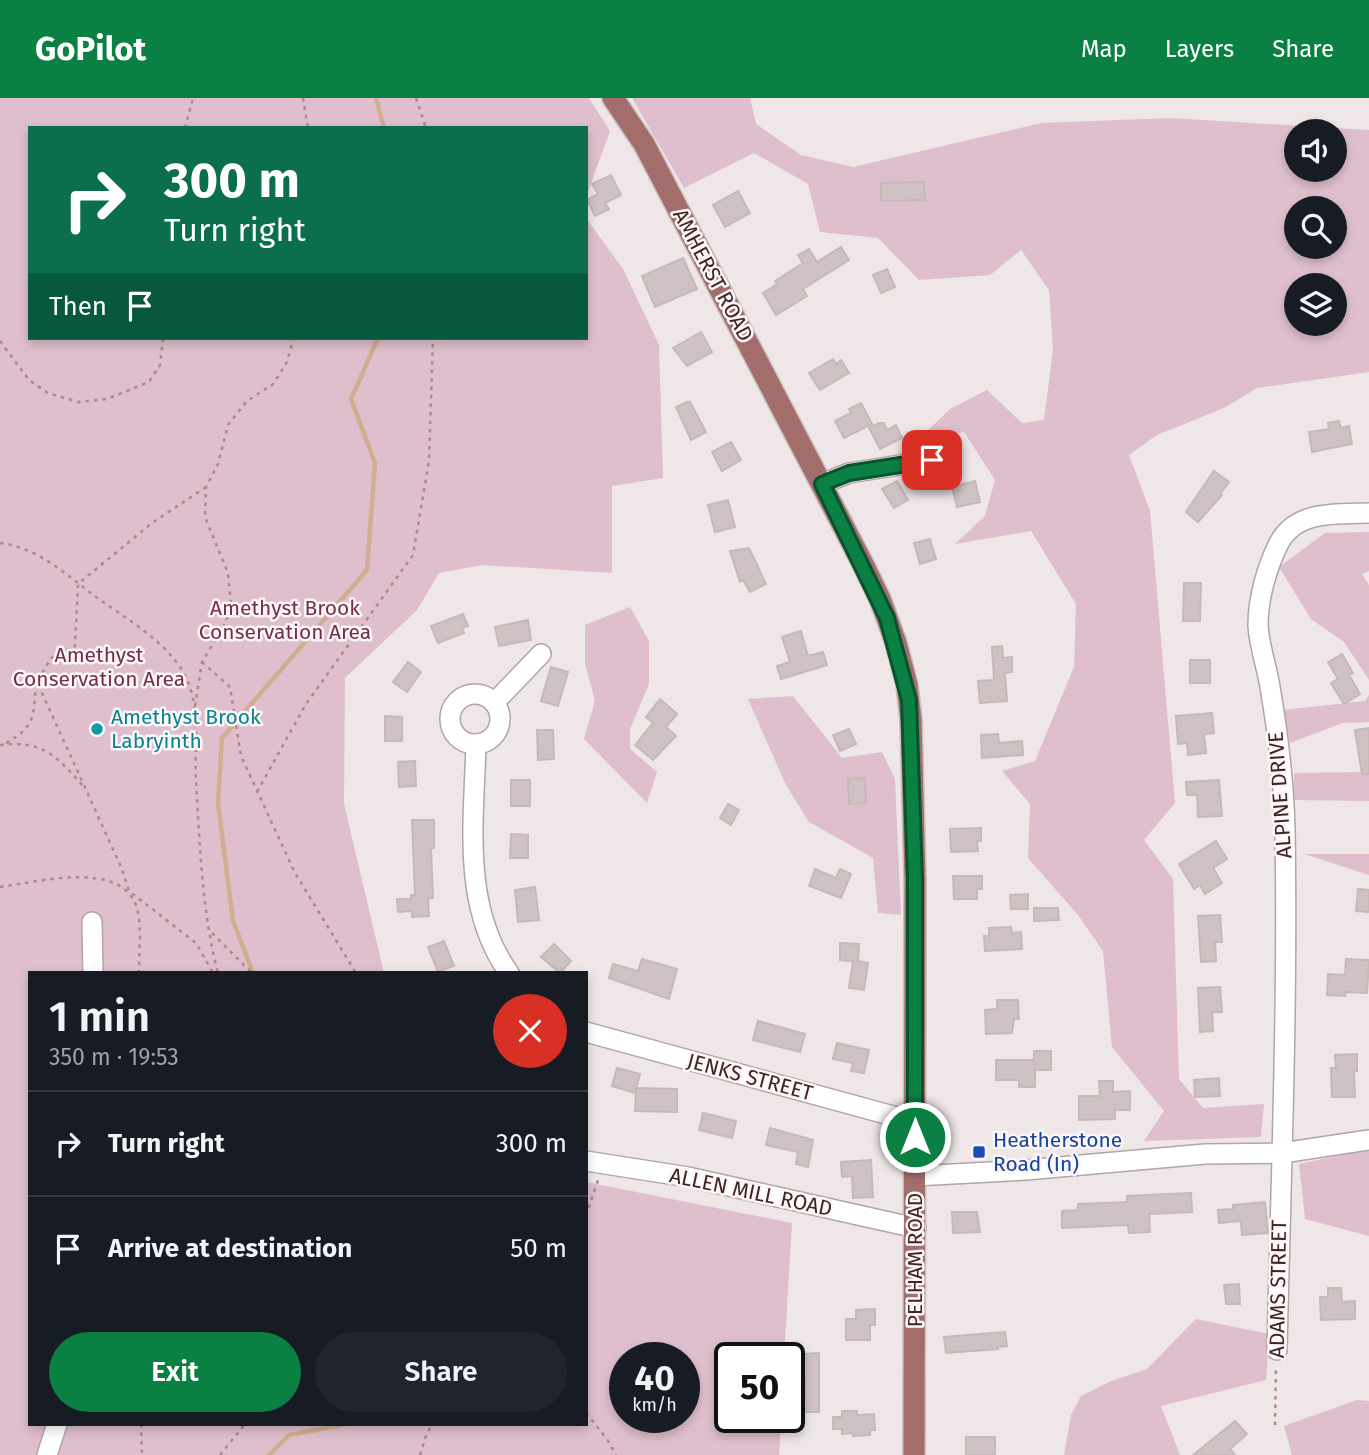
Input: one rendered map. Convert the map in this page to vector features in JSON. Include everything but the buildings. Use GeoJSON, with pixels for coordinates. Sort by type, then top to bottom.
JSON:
{"type":"FeatureCollection","features":[{"type":"Feature","properties":{"kind":"main road","name":"AMHERST ROAD"},"geometry":{"type":"LineString","coordinates":[[612,98],[644,144],[807,456]]}},
{"type":"Feature","properties":{"kind":"main road","name":"PELHAM ROAD"},"geometry":{"type":"LineString","coordinates":[[807,456],[887,618],[909,700],[915,840],[914,1455]]}},
{"type":"Feature","properties":{"kind":"street"},"geometry":{"type":"LineString","coordinates":[[822,484],[849,473],[932,460]]}},
{"type":"Feature","properties":{"kind":"street","name":"ALPINE DRIVE"},"geometry":{"type":"LineString","coordinates":[[1282,1153],[1286,1029],[1284,811],[1277,736],[1258,615],[1273,558],[1289,529],[1304,520],[1328,514],[1369,513]]}},
{"type":"Feature","properties":{"kind":"street"},"geometry":{"type":"LineString","coordinates":[[494,703],[541,654]]}},
{"type":"Feature","properties":{"kind":"street"},"geometry":{"type":"LineString","coordinates":[[472,694],[482,695],[494,703],[500,717],[496,731],[485,741],[476,744],[463,741],[451,723],[452,710],[460,699],[472,694]]}},
{"type":"Feature","properties":{"kind":"street"},"geometry":{"type":"LineString","coordinates":[[476,744],[473,852],[476,889],[488,936],[508,971]]}},
{"type":"Feature","properties":{"kind":"street"},"geometry":{"type":"LineString","coordinates":[[92,922],[93,971]]}},
{"type":"Feature","properties":{"kind":"street","name":"JENKS STREET"},"geometry":{"type":"LineString","coordinates":[[588,1033],[915,1122]]}},
{"type":"Feature","properties":{"kind":"street"},"geometry":{"type":"LineString","coordinates":[[915,1176],[1040,1169],[1205,1154],[1282,1153],[1369,1140]]}},
{"type":"Feature","properties":{"kind":"street","name":"ADAMS STREET"},"geometry":{"type":"LineString","coordinates":[[1277,1350],[1282,1153]]}},
{"type":"Feature","properties":{"kind":"street","name":"ALLEN MILL ROAD"},"geometry":{"type":"LineString","coordinates":[[594,1162],[688,1177],[916,1228]]}},
{"type":"Feature","properties":{"kind":"street"},"geometry":{"type":"LineString","coordinates":[[47,1455],[56,1426]]}},
{"type":"Feature","properties":{"kind":"path"},"geometry":{"type":"LineString","coordinates":[[186,126],[193,98]]}},
{"type":"Feature","properties":{"kind":"path"},"geometry":{"type":"LineString","coordinates":[[303,98],[308,126]]}},
{"type":"Feature","properties":{"kind":"path"},"geometry":{"type":"LineString","coordinates":[[416,98],[425,126]]}},
{"type":"Feature","properties":{"kind":"path"},"geometry":{"type":"LineString","coordinates":[[0,341],[29,380],[48,393],[78,402],[107,399],[149,382],[160,365],[163,340]]}},
{"type":"Feature","properties":{"kind":"path"},"geometry":{"type":"LineString","coordinates":[[216,971],[196,782],[195,698],[202,662],[225,624],[230,604],[228,573],[205,517],[206,487],[218,464],[228,425],[246,402],[273,384],[286,364],[293,340]]}},
{"type":"Feature","properties":{"kind":"path"},"geometry":{"type":"LineString","coordinates":[[257,792],[306,704],[413,555],[429,461],[433,340]]}},
{"type":"Feature","properties":{"kind":"path"},"geometry":{"type":"LineString","coordinates":[[1,745],[26,732],[33,716],[37,682],[51,658],[75,646],[78,584],[152,523],[206,487]]}},
{"type":"Feature","properties":{"kind":"path"},"geometry":{"type":"LineString","coordinates":[[0,543],[12,544],[41,556],[157,642],[179,664],[192,688],[195,724]]}},
{"type":"Feature","properties":{"kind":"path"},"geometry":{"type":"LineString","coordinates":[[202,662],[230,687],[241,756],[295,873],[355,971]]}},
{"type":"Feature","properties":{"kind":"path"},"geometry":{"type":"LineString","coordinates":[[37,682],[138,910],[139,971]]}},
{"type":"Feature","properties":{"kind":"path"},"geometry":{"type":"LineString","coordinates":[[1,745],[38,745],[60,759],[84,787]]}},
{"type":"Feature","properties":{"kind":"path"},"geometry":{"type":"LineString","coordinates":[[0,887],[72,877],[116,881],[196,943],[215,971]]}},
{"type":"Feature","properties":{"kind":"path"},"geometry":{"type":"LineString","coordinates":[[210,931],[250,971]]}},
{"type":"Feature","properties":{"kind":"path"},"geometry":{"type":"LineString","coordinates":[[588,1202],[594,1162]]}},
{"type":"Feature","properties":{"kind":"path","name":"ADAMS STREET"},"geometry":{"type":"LineString","coordinates":[[1275,1425],[1277,1350]]}},
{"type":"Feature","properties":{"kind":"path"},"geometry":{"type":"LineString","coordinates":[[588,1415],[616,1455]]}},
{"type":"Feature","properties":{"kind":"path"},"geometry":{"type":"LineString","coordinates":[[141,1426],[142,1455]]}},
{"type":"Feature","properties":{"kind":"path"},"geometry":{"type":"LineString","coordinates":[[220,1455],[243,1426]]}},
{"type":"Feature","properties":{"kind":"path"},"geometry":{"type":"LineString","coordinates":[[420,1455],[431,1426]]}},
{"type":"Feature","properties":{"kind":"green space"},"geometry":{"type":"Polygon","coordinates":[[[0,98],[589,98],[610,131],[588,192],[588,126],[28,126],[28,340],[588,340],[588,221],[623,269],[659,345],[663,478],[612,486],[612,573],[482,565],[439,573],[417,610],[345,678],[344,804],[384,971],[28,971],[28,1426],[588,1426],[588,1182],[792,1223],[785,1342],[714,1342],[714,1433],[780,1433],[779,1455],[0,1455],[0,98]]]}},
{"type":"Feature","properties":{"kind":"green space"},"geometry":{"type":"Polygon","coordinates":[[[632,98],[750,98],[756,124],[801,155],[853,167],[1042,123],[1170,118],[1284,125],[1284,182],[1347,182],[1347,129],[1369,130],[1369,372],[1257,388],[1224,408],[1157,435],[1129,455],[1150,511],[1175,803],[1144,840],[1173,879],[1179,1079],[1203,1108],[1264,1104],[1261,1137],[1144,1141],[1164,1111],[1112,1047],[1103,951],[1078,915],[1028,858],[1030,804],[1002,771],[1035,761],[1074,667],[1076,604],[1031,531],[955,544],[985,516],[995,480],[964,432],[919,439],[950,409],[987,390],[1022,423],[1044,420],[1053,349],[1049,290],[1021,250],[990,275],[919,280],[878,238],[820,232],[808,184],[754,153],[684,188],[632,98]]]}},
{"type":"Feature","properties":{"kind":"green space"},"geometry":{"type":"Polygon","coordinates":[[[1369,532],[1369,571],[1362,574],[1369,585],[1369,680],[1344,642],[1311,619],[1279,567],[1325,533],[1369,532]]]}},
{"type":"Feature","properties":{"kind":"green space"},"geometry":{"type":"Polygon","coordinates":[[[630,607],[649,641],[649,684],[630,729],[630,749],[657,772],[647,803],[584,739],[595,701],[585,663],[585,625],[630,607]]]}},
{"type":"Feature","properties":{"kind":"green space"},"geometry":{"type":"Polygon","coordinates":[[[1369,695],[1369,722],[1343,723],[1290,743],[1283,710],[1365,701],[1369,695]]]}},
{"type":"Feature","properties":{"kind":"green space"},"geometry":{"type":"Polygon","coordinates":[[[793,696],[842,758],[882,752],[895,779],[901,915],[878,913],[873,858],[809,822],[786,785],[748,699],[793,696]]]}},
{"type":"Feature","properties":{"kind":"green space"},"geometry":{"type":"Polygon","coordinates":[[[1369,772],[1369,801],[1294,800],[1294,773],[1369,772]]]}},
{"type":"Feature","properties":{"kind":"green space"},"geometry":{"type":"Polygon","coordinates":[[[1304,854],[1369,854],[1369,875],[1304,854]]]}},
{"type":"Feature","properties":{"kind":"green space"},"geometry":{"type":"Polygon","coordinates":[[[1369,1149],[1369,1236],[1305,1219],[1299,1164],[1369,1149]]]}},
{"type":"Feature","properties":{"kind":"green space"},"geometry":{"type":"Polygon","coordinates":[[[1196,1319],[1269,1334],[1266,1380],[1161,1406],[1180,1455],[1064,1455],[1071,1415],[1081,1396],[1111,1381],[1147,1369],[1196,1319]]]}},
{"type":"Feature","properties":{"kind":"green space"},"geometry":{"type":"Polygon","coordinates":[[[1357,1400],[1369,1401],[1369,1455],[1292,1455],[1284,1426],[1357,1400]]]}},
{"type":"Feature","properties":{"kind":"waterway"},"geometry":{"type":"LineString","coordinates":[[376,98],[383,126]]}},
{"type":"Feature","properties":{"kind":"waterway"},"geometry":{"type":"LineString","coordinates":[[252,971],[233,921],[218,803],[222,738],[367,570],[375,463],[351,399],[377,340]]}},
{"type":"Feature","properties":{"kind":"waterway"},"geometry":{"type":"LineString","coordinates":[[269,1455],[289,1435],[336,1426]]}},
{"type":"Feature","properties":{"kind":"place","name":"Amethyst Brook Labryinth"},"geometry":{"type":"Point","coordinates":[97,729]}},
{"type":"Feature","properties":{"kind":"place","name":"Heatherstone Road (In)"},"geometry":{"type":"Point","coordinates":[979,1152]}},
{"type":"Feature","properties":{"kind":"route"},"geometry":{"type":"LineString","coordinates":[[915,1137],[914,820],[911,720],[907,685],[880,599],[822,484],[849,473],[932,460]]}},
{"type":"Feature","properties":{"kind":"park label","name":"Amethyst Brook Conservation Area"},"geometry":{"type":"Point","coordinates":[285,620]}},
{"type":"Feature","properties":{"kind":"park label","name":"Amethyst Conservation Area"},"geometry":{"type":"Point","coordinates":[99,667]}}]}
